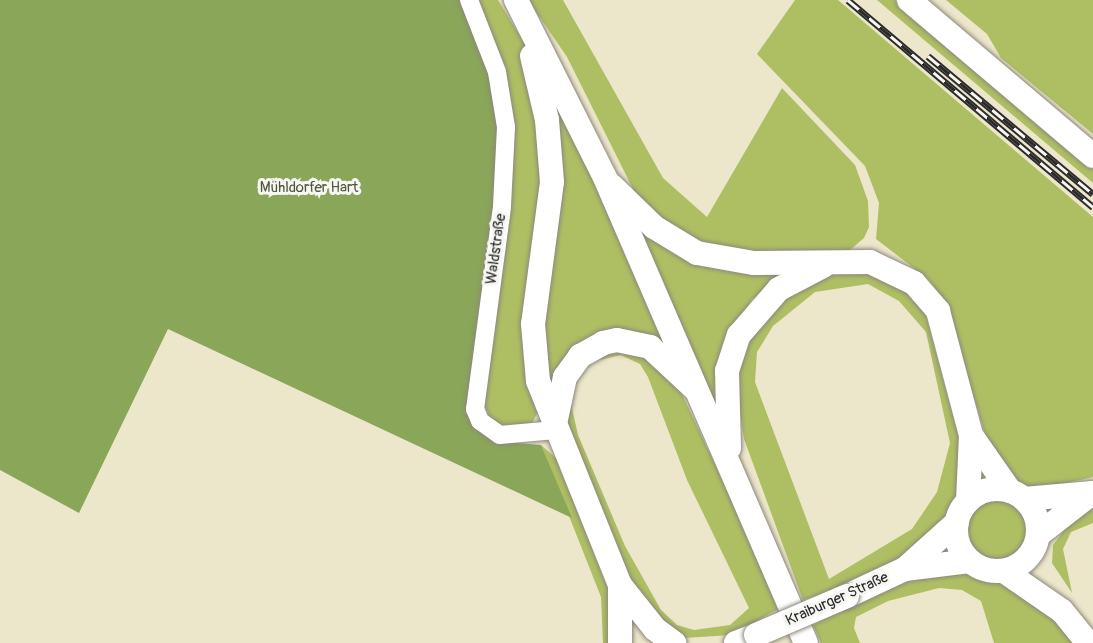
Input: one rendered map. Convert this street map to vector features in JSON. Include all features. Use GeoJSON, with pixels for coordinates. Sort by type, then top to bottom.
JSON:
{"type":"FeatureCollection","features":[{"type":"Feature","properties":{"kind":"main road"},"geometry":{"type":"LineString","coordinates":[[909,0],[1093,156]]}},
{"type":"Feature","properties":{"kind":"main road"},"geometry":{"type":"LineString","coordinates":[[519,6],[550,150],[549,216],[533,324],[538,381],[619,592],[650,638],[674,643]]}},
{"type":"Feature","properties":{"kind":"main road"},"geometry":{"type":"LineString","coordinates":[[519,6],[606,180],[729,457],[806,643]]}},
{"type":"Feature","properties":{"kind":"main road"},"geometry":{"type":"LineString","coordinates":[[606,180],[654,227],[697,253],[754,263],[839,262],[882,265],[932,301],[971,435],[969,501],[957,522],[958,543],[970,561],[1004,571],[1062,611],[1088,643]]}},
{"type":"Feature","properties":{"kind":"main road"},"geometry":{"type":"LineString","coordinates":[[729,457],[727,372],[740,335],[779,289],[839,262]]}},
{"type":"Feature","properties":{"kind":"main road"},"geometry":{"type":"LineString","coordinates":[[555,430],[565,377],[580,356],[603,343],[617,340],[650,347],[703,398]]}},
{"type":"Feature","properties":{"kind":"main road"},"geometry":{"type":"LineString","coordinates":[[971,435],[1036,516],[1035,543],[1062,611]]}},
{"type":"Feature","properties":{"kind":"main road"},"geometry":{"type":"LineString","coordinates":[[969,501],[988,490],[1017,495],[1092,493]]}},
{"type":"Feature","properties":{"kind":"main road"},"geometry":{"type":"LineString","coordinates":[[1004,571],[1092,493]]}},
{"type":"Feature","properties":{"kind":"main road","name":"Kraiburger Straße"},"geometry":{"type":"LineString","coordinates":[[746,639],[905,569],[957,522]]}},
{"type":"Feature","properties":{"kind":"main road","name":"Kraiburger Straße"},"geometry":{"type":"LineString","coordinates":[[905,569],[970,561]]}},
{"type":"Feature","properties":{"kind":"main road"},"geometry":{"type":"LineString","coordinates":[[619,592],[620,643]]}},
{"type":"Feature","properties":{"kind":"street","name":"Waldstraße"},"geometry":{"type":"LineString","coordinates":[[469,0],[497,72],[506,127],[504,197],[475,409],[480,421],[500,435],[555,430]]}},
{"type":"Feature","properties":{"kind":"green space","name":"Mühldorfer Hart"},"geometry":{"type":"Polygon","coordinates":[[[0,0],[462,0],[493,80],[502,160],[477,429],[494,441],[541,445],[572,518],[168,329],[79,513],[0,470],[0,0]]]}},
{"type":"Feature","properties":{"kind":"green space"},"geometry":{"type":"Polygon","coordinates":[[[475,0],[498,0],[551,87],[672,353],[610,335],[539,410],[531,425],[512,432],[492,422],[484,405],[475,0]]]}},
{"type":"Feature","properties":{"kind":"green space"},"geometry":{"type":"Polygon","coordinates":[[[528,0],[563,0],[663,178],[707,217],[782,88],[855,165],[868,201],[869,227],[864,238],[850,250],[812,255],[697,248],[640,203],[567,57],[528,0]]]}},
{"type":"Feature","properties":{"kind":"green space"},"geometry":{"type":"Polygon","coordinates":[[[795,0],[838,0],[1093,217],[1093,477],[1032,491],[1020,486],[987,440],[943,299],[928,279],[876,239],[879,203],[865,166],[757,54],[795,0]]]}},
{"type":"Feature","properties":{"kind":"green space"},"geometry":{"type":"Polygon","coordinates":[[[877,0],[895,0],[1066,144],[1093,167],[1093,183],[877,0]]]}},
{"type":"Feature","properties":{"kind":"green space"},"geometry":{"type":"Polygon","coordinates":[[[946,0],[1093,0],[1093,134],[1001,58],[987,34],[946,0]]]}},
{"type":"Feature","properties":{"kind":"green space"},"geometry":{"type":"Polygon","coordinates":[[[634,219],[650,234],[807,267],[752,299],[724,347],[713,399],[634,219]]]}},
{"type":"Feature","properties":{"kind":"green space"},"geometry":{"type":"Polygon","coordinates":[[[834,273],[866,273],[896,281],[924,308],[963,454],[962,489],[947,520],[908,555],[859,581],[803,600],[744,439],[735,382],[742,350],[797,285],[834,273]],[[868,284],[815,292],[773,326],[757,352],[755,382],[829,579],[912,529],[937,492],[950,443],[926,332],[899,301],[868,284]]]}},
{"type":"Feature","properties":{"kind":"green space"},"geometry":{"type":"Polygon","coordinates":[[[637,349],[681,392],[782,607],[731,635],[684,638],[658,623],[630,578],[567,425],[563,393],[597,352],[637,349]],[[621,355],[591,362],[575,383],[571,404],[578,435],[625,546],[661,610],[677,625],[694,630],[730,625],[749,608],[687,480],[648,377],[640,364],[621,355]]]}},
{"type":"Feature","properties":{"kind":"green space"},"geometry":{"type":"Polygon","coordinates":[[[541,445],[558,460],[610,595],[615,643],[603,643],[601,597],[541,445]]]}},
{"type":"Feature","properties":{"kind":"green space"},"geometry":{"type":"Polygon","coordinates":[[[997,497],[1015,503],[1023,511],[1029,529],[1023,547],[1015,555],[997,561],[979,555],[971,547],[965,529],[971,511],[979,503],[997,497]]]}},
{"type":"Feature","properties":{"kind":"green space"},"geometry":{"type":"Polygon","coordinates":[[[1093,509],[1093,523],[1071,532],[1063,549],[1072,593],[1052,563],[1053,545],[1074,517],[1093,509]]]}},
{"type":"Feature","properties":{"kind":"green space"},"geometry":{"type":"Polygon","coordinates":[[[956,566],[1002,577],[1070,633],[1073,643],[994,643],[981,601],[962,590],[939,588],[888,601],[856,617],[854,628],[860,643],[821,643],[813,625],[884,589],[956,566]]]}},
{"type":"Feature","properties":{"kind":"railway"},"geometry":{"type":"LineString","coordinates":[[848,0],[1093,207]]}},
{"type":"Feature","properties":{"kind":"railway"},"geometry":{"type":"LineString","coordinates":[[928,56],[1093,194]]}}]}
